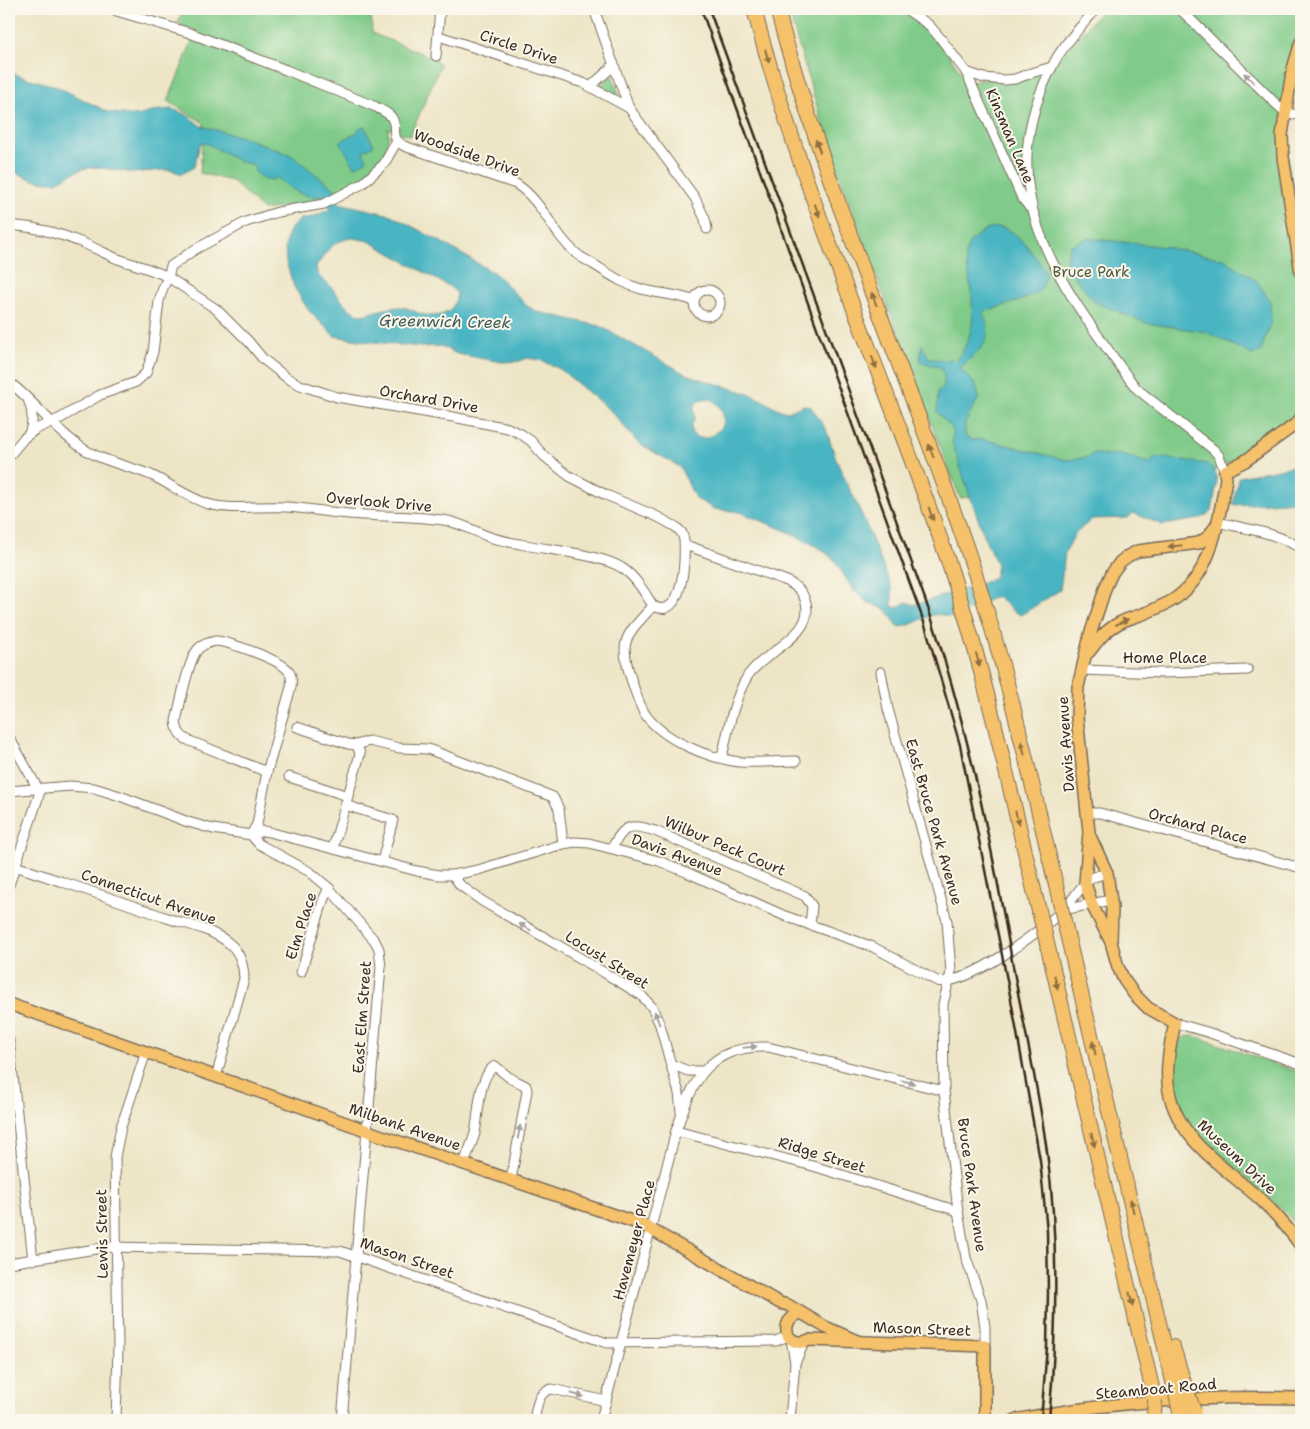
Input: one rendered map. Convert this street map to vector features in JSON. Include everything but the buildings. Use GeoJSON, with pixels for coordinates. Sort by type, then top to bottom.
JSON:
{"type":"FeatureCollection","features":[{"type":"Feature","properties":{"kind":"highway"},"geometry":{"type":"LineString","coordinates":[[754,9],[800,164],[928,504],[964,613],[988,699],[1045,935],[1154,1396],[1156,1417]]}},
{"type":"Feature","properties":{"kind":"highway"},"geometry":{"type":"LineString","coordinates":[[777,9],[798,86],[823,162],[977,579],[1010,696],[1136,1226],[1181,1390],[1196,1416]]}},
{"type":"Feature","properties":{"kind":"highway"},"geometry":{"type":"LineString","coordinates":[[1181,1390],[1181,1416]]}},
{"type":"Feature","properties":{"kind":"main road"},"geometry":{"type":"LineString","coordinates":[[1301,42],[1292,72],[1282,135],[1283,157],[1301,273]]}},
{"type":"Feature","properties":{"kind":"main road"},"geometry":{"type":"LineString","coordinates":[[1226,475],[1296,424],[1301,418]]}},
{"type":"Feature","properties":{"kind":"main road","name":"Davis Avenue"},"geometry":{"type":"LineString","coordinates":[[1087,654],[1108,630],[1120,622],[1168,603],[1189,587],[1205,563],[1214,541],[1226,475]]}},
{"type":"Feature","properties":{"kind":"main road","name":"Davis Avenue"},"geometry":{"type":"LineString","coordinates":[[1111,942],[1091,904],[1086,883],[1087,814],[1076,708],[1078,687],[1090,635],[1106,586],[1120,562],[1138,552],[1199,543],[1210,536],[1217,524]]}},
{"type":"Feature","properties":{"kind":"main road","name":"Davis Avenue"},"geometry":{"type":"LineString","coordinates":[[1088,832],[1107,873],[1112,900],[1111,942]]}},
{"type":"Feature","properties":{"kind":"main road"},"geometry":{"type":"LineString","coordinates":[[1111,942],[1118,967],[1134,994],[1148,1008],[1175,1023]]}},
{"type":"Feature","properties":{"kind":"main road","name":"Milbank Avenue"},"geometry":{"type":"LineString","coordinates":[[9,1004],[651,1229],[780,1303],[788,1305],[801,1313]]}},
{"type":"Feature","properties":{"kind":"main road","name":"Museum Drive"},"geometry":{"type":"LineString","coordinates":[[1175,1023],[1169,1053],[1167,1078],[1171,1101],[1179,1121],[1197,1145],[1275,1213],[1301,1246]]}},
{"type":"Feature","properties":{"kind":"main road"},"geometry":{"type":"LineString","coordinates":[[780,1303],[789,1333]]}},
{"type":"Feature","properties":{"kind":"main road","name":"Mason Street"},"geometry":{"type":"LineString","coordinates":[[857,1341],[834,1332],[801,1313],[790,1319],[789,1333],[798,1343],[807,1341],[857,1341],[985,1346]]}},
{"type":"Feature","properties":{"kind":"main road"},"geometry":{"type":"LineString","coordinates":[[807,1341],[815,1330],[815,1321]]}},
{"type":"Feature","properties":{"kind":"main road","name":"Bruce Park Avenue"},"geometry":{"type":"LineString","coordinates":[[985,1346],[985,1420]]}},
{"type":"Feature","properties":{"kind":"main road","name":"Steamboat Road"},"geometry":{"type":"LineString","coordinates":[[1015,1420],[1051,1414],[1207,1399],[1301,1398]]}},
{"type":"Feature","properties":{"kind":"street","name":"Woodside Drive"},"geometry":{"type":"LineString","coordinates":[[110,9],[155,21],[198,36],[376,107],[393,119],[394,136],[404,146],[516,184],[526,190],[564,241],[577,254],[626,284],[694,301]]}},
{"type":"Feature","properties":{"kind":"street"},"geometry":{"type":"LineString","coordinates":[[436,56],[440,9]]}},
{"type":"Feature","properties":{"kind":"street"},"geometry":{"type":"LineString","coordinates":[[594,9],[629,108],[694,198],[708,228]]}},
{"type":"Feature","properties":{"kind":"street","name":"Kinsman Lane"},"geometry":{"type":"LineString","coordinates":[[906,9],[928,25],[966,72],[1022,198],[1032,210]]}},
{"type":"Feature","properties":{"kind":"street"},"geometry":{"type":"LineString","coordinates":[[1096,9],[1062,51],[1042,86],[1030,126],[1027,148],[1027,178],[1032,210],[1043,244],[1070,294],[1130,380],[1137,389],[1214,450],[1219,456],[1226,475]]}},
{"type":"Feature","properties":{"kind":"street"},"geometry":{"type":"LineString","coordinates":[[1180,9],[1285,112],[1301,116]]}},
{"type":"Feature","properties":{"kind":"street","name":"Circle Drive"},"geometry":{"type":"LineString","coordinates":[[439,36],[517,60],[591,86],[629,108]]}},
{"type":"Feature","properties":{"kind":"street"},"geometry":{"type":"LineString","coordinates":[[591,86],[614,64]]}},
{"type":"Feature","properties":{"kind":"street","name":"Kinsman Lane"},"geometry":{"type":"LineString","coordinates":[[966,72],[984,78],[1006,80],[1052,67]]}},
{"type":"Feature","properties":{"kind":"street"},"geometry":{"type":"LineString","coordinates":[[9,456],[28,434],[36,429],[89,403],[100,395],[136,382],[146,373],[153,352],[159,301],[171,266],[194,250],[246,222],[278,212],[324,204],[362,184],[389,157],[397,141]]}},
{"type":"Feature","properties":{"kind":"street","name":"Orchard Drive"},"geometry":{"type":"LineString","coordinates":[[9,225],[47,230],[82,242],[122,260],[155,270],[168,277],[216,309],[263,359],[287,378],[315,391],[337,397],[453,416],[508,428],[521,434],[531,441],[544,456],[576,480],[676,527],[682,533],[685,546]]}},
{"type":"Feature","properties":{"kind":"street","name":"Overlook Drive"},"geometry":{"type":"LineString","coordinates":[[9,382],[63,434],[90,453],[153,476],[184,494],[209,504],[234,508],[286,507],[452,522],[489,537],[586,556],[613,564],[629,574],[653,606]]}},
{"type":"Feature","properties":{"kind":"street"},"geometry":{"type":"LineString","coordinates":[[28,399],[31,406],[32,421],[28,434]]}},
{"type":"Feature","properties":{"kind":"street"},"geometry":{"type":"LineString","coordinates":[[1217,524],[1270,536],[1290,542],[1301,549]]}},
{"type":"Feature","properties":{"kind":"street"},"geometry":{"type":"LineString","coordinates":[[722,758],[736,700],[746,677],[759,662],[780,648],[802,625],[807,613],[807,606],[801,591],[786,581],[685,546],[681,587],[678,596],[674,602],[664,609],[653,606],[630,630],[625,642],[626,660],[638,699],[645,713],[654,724],[670,736],[698,751],[722,758],[738,762],[796,761]]}},
{"type":"Feature","properties":{"kind":"street"},"geometry":{"type":"LineString","coordinates":[[251,835],[256,824],[267,772],[291,687],[290,674],[286,667],[279,663],[225,642],[210,642],[203,645],[197,650],[191,663],[176,721],[177,730],[184,738],[190,741],[267,772]]}},
{"type":"Feature","properties":{"kind":"street","name":"Home Place"},"geometry":{"type":"LineString","coordinates":[[1082,670],[1162,673],[1248,670]]}},
{"type":"Feature","properties":{"kind":"street","name":"East Bruce Park Avenue"},"geometry":{"type":"LineString","coordinates":[[881,672],[888,709],[946,913],[950,945],[951,972],[949,982]]}},
{"type":"Feature","properties":{"kind":"street"},"geometry":{"type":"LineString","coordinates":[[297,727],[348,744],[357,745],[369,741],[399,748],[428,749],[553,797],[559,809],[563,844]]}},
{"type":"Feature","properties":{"kind":"street"},"geometry":{"type":"LineString","coordinates":[[9,737],[38,789],[39,795],[12,867],[9,885]]}},
{"type":"Feature","properties":{"kind":"street"},"geometry":{"type":"LineString","coordinates":[[333,848],[360,754],[357,745]]}},
{"type":"Feature","properties":{"kind":"street"},"geometry":{"type":"LineString","coordinates":[[289,776],[393,820],[382,861]]}},
{"type":"Feature","properties":{"kind":"street","name":"East Elm Street"},"geometry":{"type":"LineString","coordinates":[[9,791],[70,786],[94,788],[194,824],[251,835],[259,844],[310,872],[329,888],[371,935],[379,949],[381,957],[342,1420]]}},
{"type":"Feature","properties":{"kind":"street","name":"Orchard Place"},"geometry":{"type":"LineString","coordinates":[[1087,814],[1100,813],[1301,868]]}},
{"type":"Feature","properties":{"kind":"street","name":"Wilbur Peck Court"},"geometry":{"type":"LineString","coordinates":[[612,848],[619,835],[626,828],[640,826],[655,831],[805,896],[810,900],[812,906],[810,925]]}},
{"type":"Feature","properties":{"kind":"street","name":"Davis Avenue"},"geometry":{"type":"LineString","coordinates":[[251,835],[263,831],[269,832],[430,874],[453,875],[485,868],[563,844],[575,842],[612,848],[686,872],[759,905],[810,925],[873,946],[936,981],[949,982]]}},
{"type":"Feature","properties":{"kind":"street","name":"Connecticut Avenue"},"geometry":{"type":"LineString","coordinates":[[12,867],[212,933],[231,944],[236,950],[242,965],[244,979],[216,1077]]}},
{"type":"Feature","properties":{"kind":"street"},"geometry":{"type":"LineString","coordinates":[[949,982],[998,958],[1062,910],[1092,878],[1107,873]]}},
{"type":"Feature","properties":{"kind":"street","name":"Locust Street"},"geometry":{"type":"LineString","coordinates":[[453,875],[460,885],[482,901],[641,995],[656,1012],[679,1093],[681,1116]]}},
{"type":"Feature","properties":{"kind":"street","name":"Elm Place"},"geometry":{"type":"LineString","coordinates":[[300,972],[329,888]]}},
{"type":"Feature","properties":{"kind":"street"},"geometry":{"type":"LineString","coordinates":[[1062,910],[1112,900]]}},
{"type":"Feature","properties":{"kind":"street","name":"Bruce Park Avenue"},"geometry":{"type":"LineString","coordinates":[[949,982],[943,1004],[944,1091],[958,1211],[966,1258],[981,1300],[985,1327],[985,1346]]}},
{"type":"Feature","properties":{"kind":"street"},"geometry":{"type":"LineString","coordinates":[[1175,1023],[1301,1064]]}},
{"type":"Feature","properties":{"kind":"street"},"geometry":{"type":"LineString","coordinates":[[9,1040],[32,1260]]}},
{"type":"Feature","properties":{"kind":"street","name":"Havemeyer Place"},"geometry":{"type":"LineString","coordinates":[[601,1420],[676,1131],[693,1087],[706,1069],[734,1050],[744,1047],[768,1047],[944,1091]]}},
{"type":"Feature","properties":{"kind":"street","name":"Lewis Street"},"geometry":{"type":"LineString","coordinates":[[116,1420],[118,1348],[116,1146],[146,1052]]}},
{"type":"Feature","properties":{"kind":"street"},"geometry":{"type":"LineString","coordinates":[[671,1064],[688,1071],[706,1069]]}},
{"type":"Feature","properties":{"kind":"street"},"geometry":{"type":"LineString","coordinates":[[464,1164],[480,1111],[481,1089],[491,1068],[496,1066],[510,1078],[526,1086],[527,1091],[511,1180]]}},
{"type":"Feature","properties":{"kind":"street","name":"Ridge Street"},"geometry":{"type":"LineString","coordinates":[[676,1131],[814,1166],[958,1211]]}},
{"type":"Feature","properties":{"kind":"street","name":"Mason Street"},"geometry":{"type":"LineString","coordinates":[[9,1264],[100,1248],[116,1247],[340,1251],[607,1343],[776,1341],[789,1333]]}},
{"type":"Feature","properties":{"kind":"street"},"geometry":{"type":"LineString","coordinates":[[789,1333],[795,1363],[790,1420]]}},
{"type":"Feature","properties":{"kind":"street"},"geometry":{"type":"LineString","coordinates":[[795,1363],[807,1341]]}},
{"type":"Feature","properties":{"kind":"street"},"geometry":{"type":"LineString","coordinates":[[534,1420],[539,1398],[542,1392],[547,1390],[552,1389],[606,1401]]}},
{"type":"Feature","properties":{"kind":"green space"},"geometry":{"type":"Polygon","coordinates":[[[183,9],[371,9],[372,33],[436,59],[436,62],[441,64],[410,136],[388,128],[384,156],[369,173],[344,189],[317,200],[263,210],[232,181],[200,173],[204,123],[168,101],[196,31],[178,24],[183,9]]]}},
{"type":"Feature","properties":{"kind":"green space","name":"Bruce Park"},"geometry":{"type":"Polygon","coordinates":[[[899,9],[930,33],[954,62],[968,84],[980,80],[1042,73],[1070,46],[1103,9],[1301,9],[1301,35],[1293,57],[1284,96],[1294,247],[1301,300],[1301,412],[1295,419],[1241,458],[1217,467],[1212,477],[960,498],[830,150],[788,10],[899,9]]]}},
{"type":"Feature","properties":{"kind":"green space"},"geometry":{"type":"Polygon","coordinates":[[[612,75],[619,94],[618,96],[601,86],[612,75]]]}},
{"type":"Feature","properties":{"kind":"green space"},"geometry":{"type":"Polygon","coordinates":[[[1192,1035],[1301,1073],[1301,1233],[1286,1213],[1201,1138],[1184,1116],[1173,1077],[1177,1044],[1182,1038],[1192,1035]]]}},
{"type":"Feature","properties":{"kind":"water"},"geometry":{"type":"Polygon","coordinates":[[[9,71],[58,87],[108,112],[137,116],[159,110],[172,109],[187,115],[201,126],[246,138],[291,155],[336,190],[334,192],[339,203],[391,215],[441,242],[496,274],[527,306],[538,312],[600,326],[682,372],[750,394],[783,411],[788,412],[804,405],[811,407],[826,429],[837,462],[862,515],[892,588],[892,606],[897,608],[906,602],[914,605],[988,581],[995,576],[997,564],[987,544],[952,442],[953,429],[937,412],[938,391],[944,387],[944,375],[940,367],[920,362],[922,345],[929,358],[946,361],[950,358],[955,363],[962,352],[970,332],[973,311],[966,259],[967,249],[973,239],[982,232],[998,227],[1004,228],[1016,235],[1028,247],[1046,272],[1044,282],[1039,291],[1021,300],[983,312],[987,322],[987,338],[979,350],[960,368],[976,385],[979,397],[965,423],[965,436],[972,440],[982,439],[1066,460],[1088,457],[1095,453],[1103,455],[1119,454],[1151,463],[1155,457],[1208,464],[1215,471],[1217,481],[1212,511],[1200,519],[1163,525],[1133,513],[1128,518],[1092,519],[1075,534],[1065,553],[1060,590],[1021,615],[1012,610],[997,596],[953,617],[939,614],[933,615],[907,626],[898,627],[887,610],[867,602],[854,591],[835,561],[823,550],[791,533],[740,512],[714,509],[695,498],[680,467],[638,443],[612,412],[560,369],[540,360],[526,358],[520,361],[502,362],[457,354],[441,346],[421,347],[334,336],[309,311],[294,287],[286,262],[285,248],[288,232],[301,219],[313,217],[330,209],[323,196],[315,197],[297,192],[276,177],[272,180],[263,179],[255,172],[254,165],[239,161],[206,143],[200,144],[194,167],[182,174],[171,170],[134,173],[96,167],[82,169],[56,182],[46,182],[34,180],[9,170],[9,71]],[[353,238],[340,241],[331,247],[316,267],[320,277],[355,313],[361,315],[400,307],[432,316],[443,314],[451,309],[457,293],[450,287],[369,241],[353,238]],[[706,398],[697,402],[694,407],[695,418],[691,426],[692,434],[701,438],[714,434],[724,423],[720,407],[714,401],[706,398]]]}},
{"type":"Feature","properties":{"kind":"water"},"geometry":{"type":"Polygon","coordinates":[[[364,126],[374,145],[363,151],[367,160],[355,167],[340,142],[364,126]]]}},
{"type":"Feature","properties":{"kind":"water"},"geometry":{"type":"Polygon","coordinates":[[[1087,238],[1166,247],[1224,259],[1257,281],[1270,301],[1271,321],[1261,351],[1252,355],[1207,332],[1146,323],[1095,302],[1065,265],[1070,246],[1087,238]]]}},
{"type":"Feature","properties":{"kind":"water"},"geometry":{"type":"Polygon","coordinates":[[[1301,434],[1301,454],[1295,440],[1301,434]]]}},
{"type":"Feature","properties":{"kind":"water"},"geometry":{"type":"Polygon","coordinates":[[[1301,454],[1301,501],[1233,505],[1239,477],[1294,466],[1301,454]]]}},
{"type":"Feature","properties":{"kind":"waterway","name":"Greenwich Creek"},"geometry":{"type":"LineString","coordinates":[[1226,492],[1235,492]]}},
{"type":"Feature","properties":{"kind":"railway"},"geometry":{"type":"LineString","coordinates":[[701,9],[925,625],[960,745],[1011,1000],[1040,1160],[1047,1231],[1048,1292],[1047,1347],[1041,1420]]}},
{"type":"Feature","properties":{"kind":"railway"},"geometry":{"type":"LineString","coordinates":[[709,9],[925,599],[940,644],[965,735],[996,873],[1036,1082],[1051,1185],[1056,1286],[1049,1420]]}}]}
